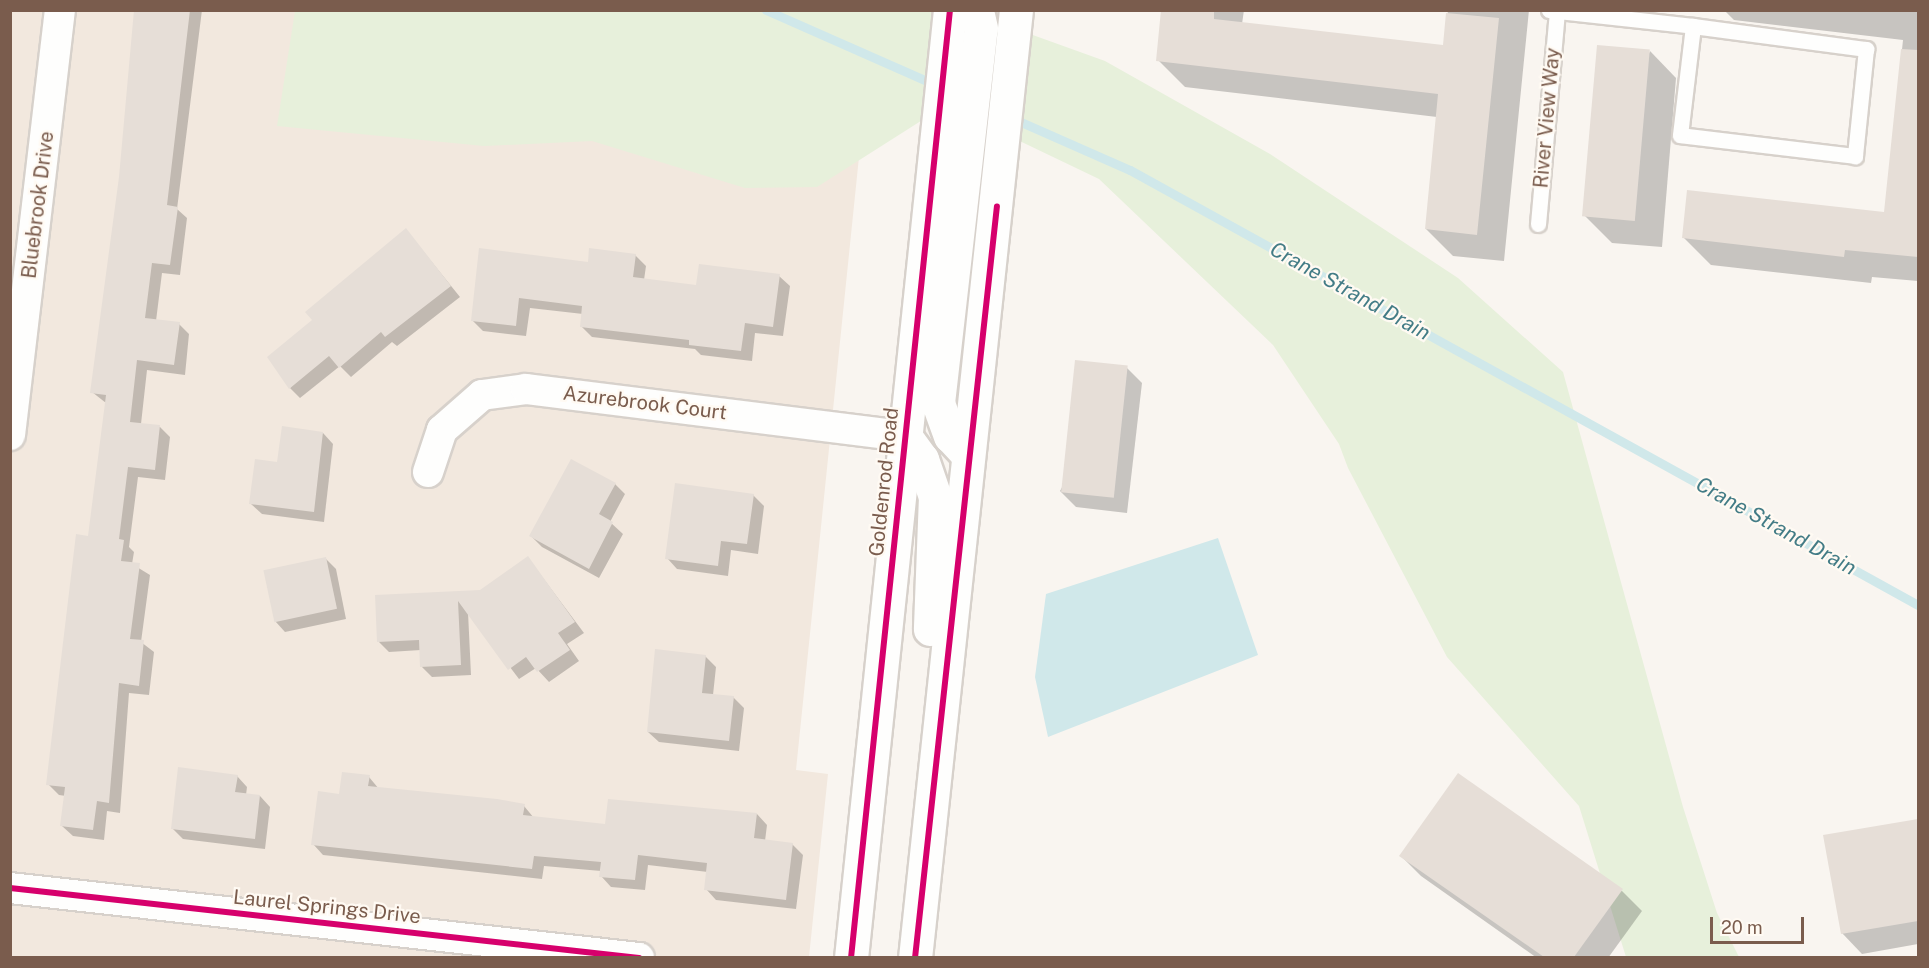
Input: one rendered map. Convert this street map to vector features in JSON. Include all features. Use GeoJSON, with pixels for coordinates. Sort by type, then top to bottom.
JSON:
{"type":"FeatureCollection","features":[{"type":"Feature","properties":{"kind":"main road","name":"Goldenrod Road"},"geometry":{"type":"LineString","coordinates":[[851,957],[950,10]]}},
{"type":"Feature","properties":{"kind":"main road"},"geometry":{"type":"LineString","coordinates":[[968,455],[951,436],[938,403],[963,206],[981,28],[977,10]]}},
{"type":"Feature","properties":{"kind":"main road"},"geometry":{"type":"LineString","coordinates":[[915,957],[968,455],[997,206],[1016,10]]}},
{"type":"Feature","properties":{"kind":"main road"},"geometry":{"type":"LineString","coordinates":[[905,436],[922,459],[935,496],[923,876]]}},
{"type":"Feature","properties":{"kind":"street","name":"Bluebrook Drive"},"geometry":{"type":"LineString","coordinates":[[10,435],[60,10]]}},
{"type":"Feature","properties":{"kind":"street","name":"Azurebrook Court"},"geometry":{"type":"LineString","coordinates":[[428,472],[442,430],[482,395],[526,388],[905,436]]}},
{"type":"Feature","properties":{"kind":"street","name":"Laurel Springs Drive"},"geometry":{"type":"LineString","coordinates":[[10,888],[639,957]]}},
{"type":"Feature","properties":{"kind":"lane"},"geometry":{"type":"LineString","coordinates":[[1553,11],[1693,26],[1866,49],[1855,156],[1680,135],[1693,26]]}},
{"type":"Feature","properties":{"kind":"lane","name":"River View Way"},"geometry":{"type":"LineString","coordinates":[[1538,224],[1553,11]]}},
{"type":"Feature","properties":{"kind":"shaded area"},"geometry":{"type":"Polygon","coordinates":[[[10,11],[874,11],[796,770],[828,774],[809,957],[11,957],[10,11]]]}},
{"type":"Feature","properties":{"kind":"green space"},"geometry":{"type":"Polygon","coordinates":[[[958,10],[946,105],[817,187],[745,188],[592,141],[484,146],[277,126],[295,11],[958,10]]]}},
{"type":"Feature","properties":{"kind":"green space"},"geometry":{"type":"Polygon","coordinates":[[[1030,34],[1105,61],[1270,154],[1458,278],[1563,372],[1683,807],[1717,913],[1739,957],[1626,957],[1579,806],[1447,657],[1348,468],[1339,444],[1273,345],[1099,179],[1009,136],[1030,34]]]}},
{"type":"Feature","properties":{"kind":"water"},"geometry":{"type":"Polygon","coordinates":[[[1218,538],[1258,655],[1048,737],[1035,677],[1046,594],[1218,538]]]}},
{"type":"Feature","properties":{"kind":"building"},"geometry":{"type":"Polygon","coordinates":[[[134,10],[190,10],[167,205],[178,207],[170,265],[152,263],[145,318],[180,322],[174,365],[137,360],[130,422],[160,425],[155,470],[128,467],[119,539],[124,540],[121,561],[140,563],[130,639],[144,640],[139,686],[119,683],[109,803],[97,801],[93,830],[60,826],[65,787],[46,785],[76,534],[88,536],[106,395],[90,393],[119,177],[134,10]]]}},
{"type":"Feature","properties":{"kind":"building"},"geometry":{"type":"Polygon","coordinates":[[[1161,10],[1214,10],[1214,19],[1443,45],[1446,13],[1499,18],[1477,235],[1425,229],[1438,94],[1156,61],[1161,10]]]}},
{"type":"Feature","properties":{"kind":"building"},"geometry":{"type":"Polygon","coordinates":[[[1597,45],[1650,50],[1635,221],[1582,216],[1597,45]]]}},
{"type":"Feature","properties":{"kind":"building"},"geometry":{"type":"Polygon","coordinates":[[[1901,49],[1918,50],[1918,257],[1845,250],[1844,257],[1682,238],[1687,190],[1884,212],[1901,49]]]}},
{"type":"Feature","properties":{"kind":"building"},"geometry":{"type":"Polygon","coordinates":[[[406,228],[451,286],[385,337],[381,332],[339,368],[329,356],[289,389],[267,357],[312,320],[305,312],[406,228]]]}},
{"type":"Feature","properties":{"kind":"building"},"geometry":{"type":"Polygon","coordinates":[[[479,248],[588,262],[589,248],[636,254],[633,277],[696,285],[699,264],[780,274],[773,327],[745,323],[741,351],[689,345],[689,340],[580,327],[582,306],[519,298],[516,326],[471,321],[479,248]]]}},
{"type":"Feature","properties":{"kind":"building"},"geometry":{"type":"Polygon","coordinates":[[[1075,360],[1128,366],[1114,498],[1061,492],[1075,360]]]}},
{"type":"Feature","properties":{"kind":"building"},"geometry":{"type":"Polygon","coordinates":[[[282,426],[323,432],[314,512],[249,504],[255,459],[277,462],[282,426]]]}},
{"type":"Feature","properties":{"kind":"building"},"geometry":{"type":"Polygon","coordinates":[[[571,459],[616,483],[599,514],[613,522],[589,569],[529,536],[571,459]]]}},
{"type":"Feature","properties":{"kind":"building"},"geometry":{"type":"Polygon","coordinates":[[[675,483],[754,494],[747,544],[721,541],[718,566],[665,559],[675,483]]]}},
{"type":"Feature","properties":{"kind":"building"},"geometry":{"type":"Polygon","coordinates":[[[528,556],[575,622],[558,633],[570,650],[537,672],[526,657],[508,670],[458,601],[461,665],[420,667],[419,640],[377,642],[375,595],[480,590],[528,556]]]}},
{"type":"Feature","properties":{"kind":"building"},"geometry":{"type":"Polygon","coordinates":[[[326,557],[337,609],[274,622],[263,570],[326,557]]]}},
{"type":"Feature","properties":{"kind":"building"},"geometry":{"type":"Polygon","coordinates":[[[655,649],[706,655],[702,693],[734,696],[729,741],[647,732],[655,649]]]}},
{"type":"Feature","properties":{"kind":"building"},"geometry":{"type":"Polygon","coordinates":[[[178,767],[238,775],[235,792],[260,795],[255,839],[171,829],[178,767]]]}},
{"type":"Feature","properties":{"kind":"building"},"geometry":{"type":"Polygon","coordinates":[[[342,772],[370,775],[368,786],[497,799],[525,804],[523,815],[605,824],[608,799],[757,813],[754,838],[793,843],[786,900],[704,890],[707,863],[638,855],[635,880],[599,877],[601,862],[534,856],[532,869],[311,845],[318,791],[339,794],[342,772]]]}},
{"type":"Feature","properties":{"kind":"building"},"geometry":{"type":"Polygon","coordinates":[[[1458,773],[1623,889],[1574,957],[1544,957],[1399,856],[1458,773]]]}},
{"type":"Feature","properties":{"kind":"building"},"geometry":{"type":"Polygon","coordinates":[[[1918,819],[1918,921],[1841,934],[1823,835],[1918,819]]]}},
{"type":"Feature","properties":{"kind":"waterway","name":"Crane Strand Drain"},"geometry":{"type":"LineString","coordinates":[[766,10],[936,85]]}},
{"type":"Feature","properties":{"kind":"waterway","name":"Crane Strand Drain"},"geometry":{"type":"LineString","coordinates":[[1012,118],[1130,170],[1918,605]]}},
{"type":"Feature","properties":{"kind":"cycle path"},"geometry":{"type":"LineString","coordinates":[[851,958],[950,10]]}},
{"type":"Feature","properties":{"kind":"cycle path"},"geometry":{"type":"LineString","coordinates":[[915,958],[997,206]]}},
{"type":"Feature","properties":{"kind":"cycle path"},"geometry":{"type":"LineString","coordinates":[[10,888],[639,958]]}}]}
